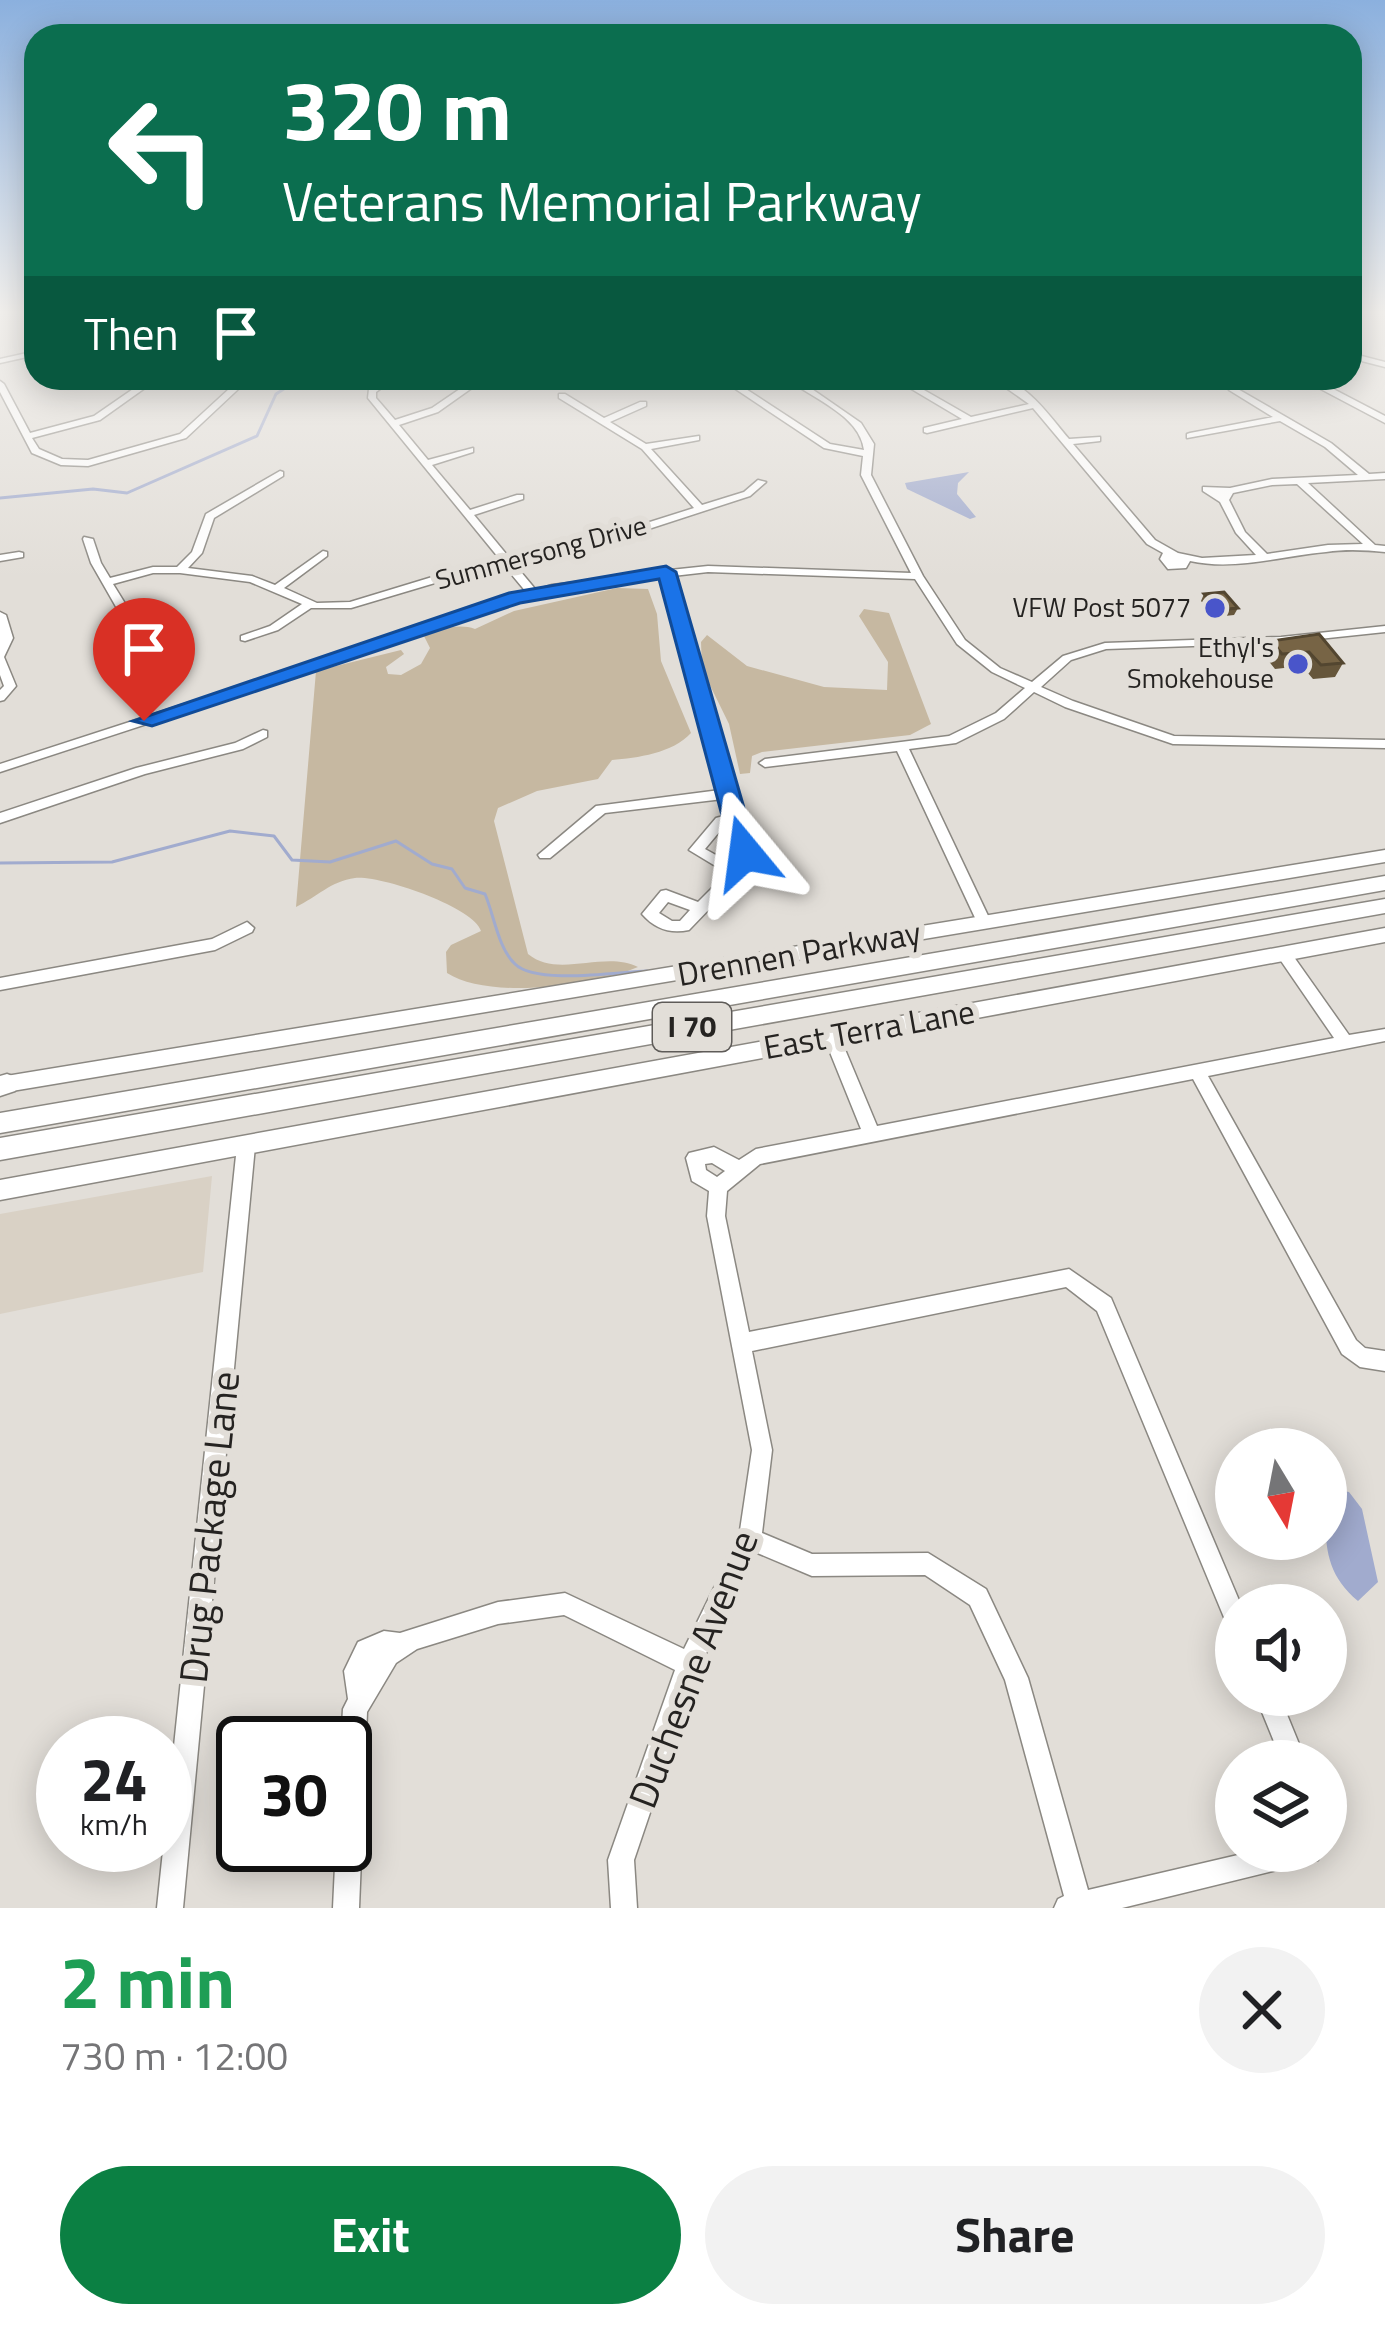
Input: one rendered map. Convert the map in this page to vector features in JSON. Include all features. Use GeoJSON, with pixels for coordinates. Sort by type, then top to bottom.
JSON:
{"type":"FeatureCollection","features":[{"type":"Feature","properties":{"kind":"highway","name":"I 70"},"geometry":{"type":"LineString","coordinates":[[0,1123],[1385,883]]}},
{"type":"Feature","properties":{"kind":"highway","name":"I 70"},"geometry":{"type":"LineString","coordinates":[[0,1149],[1385,907]]}},
{"type":"Feature","properties":{"kind":"main road","name":"Drennen Parkway"},"geometry":{"type":"LineString","coordinates":[[2,1086],[1385,856]]}},
{"type":"Feature","properties":{"kind":"main road","name":"East Terra Lane"},"geometry":{"type":"LineString","coordinates":[[0,1190],[1385,935]]}},
{"type":"Feature","properties":{"kind":"street"},"geometry":{"type":"LineString","coordinates":[[9,400],[34,451],[61,462],[119,458],[183,436],[222,400]]}},
{"type":"Feature","properties":{"kind":"street"},"geometry":{"type":"LineString","coordinates":[[28,436],[97,418],[123,400]]}},
{"type":"Feature","properties":{"kind":"street"},"geometry":{"type":"LineString","coordinates":[[374,400],[472,513],[533,593]]}},
{"type":"Feature","properties":{"kind":"street"},"geometry":{"type":"LineString","coordinates":[[396,423],[450,400]]}},
{"type":"Feature","properties":{"kind":"street"},"geometry":{"type":"LineString","coordinates":[[569,400],[644,447],[700,508]]}},
{"type":"Feature","properties":{"kind":"street"},"geometry":{"type":"LineString","coordinates":[[757,400],[827,446],[868,454]]}},
{"type":"Feature","properties":{"kind":"street"},"geometry":{"type":"LineString","coordinates":[[823,400],[857,423],[868,454],[868,481],[918,576],[961,642],[996,670],[1031,688],[1173,740],[1385,744]]}},
{"type":"Feature","properties":{"kind":"street"},"geometry":{"type":"LineString","coordinates":[[935,400],[972,421]]}},
{"type":"Feature","properties":{"kind":"street"},"geometry":{"type":"LineString","coordinates":[[1028,400],[1151,542],[1168,553],[1165,560],[1172,567],[1182,566],[1186,558],[1385,549]]}},
{"type":"Feature","properties":{"kind":"street"},"geometry":{"type":"LineString","coordinates":[[1250,400],[1328,445],[1366,477]]}},
{"type":"Feature","properties":{"kind":"street"},"geometry":{"type":"LineString","coordinates":[[1349,400],[1385,420]]}},
{"type":"Feature","properties":{"kind":"street"},"geometry":{"type":"LineString","coordinates":[[604,421],[644,404]]}},
{"type":"Feature","properties":{"kind":"street"},"geometry":{"type":"LineString","coordinates":[[927,430],[1035,405]]}},
{"type":"Feature","properties":{"kind":"street"},"geometry":{"type":"LineString","coordinates":[[1190,436],[1281,418]]}},
{"type":"Feature","properties":{"kind":"street"},"geometry":{"type":"LineString","coordinates":[[644,447],[696,438]]}},
{"type":"Feature","properties":{"kind":"street"},"geometry":{"type":"LineString","coordinates":[[1069,442],[1097,440]]}},
{"type":"Feature","properties":{"kind":"street"},"geometry":{"type":"LineString","coordinates":[[429,464],[470,449]]}},
{"type":"Feature","properties":{"kind":"street"},"geometry":{"type":"LineString","coordinates":[[181,570],[197,553],[210,516],[280,474]]}},
{"type":"Feature","properties":{"kind":"street"},"geometry":{"type":"LineString","coordinates":[[1263,556],[1241,533],[1227,495],[1299,480],[1385,476]]}},
{"type":"Feature","properties":{"kind":"street"},"geometry":{"type":"LineString","coordinates":[[1299,480],[1372,546]]}},
{"type":"Feature","properties":{"kind":"street","name":"Summersong Drive"},"geometry":{"type":"LineString","coordinates":[[107,582],[153,570],[181,570],[238,576],[310,604],[351,605],[505,558],[617,536],[747,494],[761,482]]}},
{"type":"Feature","properties":{"kind":"street"},"geometry":{"type":"LineString","coordinates":[[472,513],[520,496]]}},
{"type":"Feature","properties":{"kind":"street"},"geometry":{"type":"LineString","coordinates":[[88,538],[133,626]]}},
{"type":"Feature","properties":{"kind":"street"},"geometry":{"type":"LineString","coordinates":[[276,589],[322,554]]}},
{"type":"Feature","properties":{"kind":"street"},"geometry":{"type":"LineString","coordinates":[[0,558],[19,555]]}},
{"type":"Feature","properties":{"kind":"street"},"geometry":{"type":"LineString","coordinates":[[0,768],[533,593],[666,572],[918,576]]}},
{"type":"Feature","properties":{"kind":"street"},"geometry":{"type":"LineString","coordinates":[[666,572],[745,853],[736,872],[699,908]]}},
{"type":"Feature","properties":{"kind":"street"},"geometry":{"type":"LineString","coordinates":[[245,638],[274,628],[310,604]]}},
{"type":"Feature","properties":{"kind":"street"},"geometry":{"type":"LineString","coordinates":[[0,616],[7,638],[0,657],[5,694]]}},
{"type":"Feature","properties":{"kind":"street"},"geometry":{"type":"LineString","coordinates":[[765,763],[903,749],[977,730],[1067,658],[1106,646],[1281,640],[1385,628]]}},
{"type":"Feature","properties":{"kind":"street"},"geometry":{"type":"LineString","coordinates":[[0,818],[141,771],[239,746],[263,734]]}},
{"type":"Feature","properties":{"kind":"street"},"geometry":{"type":"LineString","coordinates":[[903,749],[984,922]]}},
{"type":"Feature","properties":{"kind":"street"},"geometry":{"type":"LineString","coordinates":[[544,855],[591,813],[728,794]]}},
{"type":"Feature","properties":{"kind":"street"},"geometry":{"type":"LineString","coordinates":[[735,819],[721,821],[696,850],[736,872]]}},
{"type":"Feature","properties":{"kind":"street"},"geometry":{"type":"LineString","coordinates":[[0,984],[215,944],[247,928]]}},
{"type":"Feature","properties":{"kind":"street"},"geometry":{"type":"LineString","coordinates":[[1284,953],[1345,1042]]}},
{"type":"Feature","properties":{"kind":"street"},"geometry":{"type":"LineString","coordinates":[[831,1035],[871,1132]]}},
{"type":"Feature","properties":{"kind":"street"},"geometry":{"type":"LineString","coordinates":[[718,1187],[736,1168],[756,1157],[1345,1042],[1383,1039]]}},
{"type":"Feature","properties":{"kind":"street"},"geometry":{"type":"LineString","coordinates":[[1198,1072],[1360,1358],[1385,1361]]}},
{"type":"Feature","properties":{"kind":"street","name":"Drug Package Lane"},"geometry":{"type":"LineString","coordinates":[[170,1908],[246,1146]]}},
{"type":"Feature","properties":{"kind":"street","name":"Duchesne Avenue"},"geometry":{"type":"LineString","coordinates":[[625,1908],[621,1860],[688,1664],[750,1539],[762,1450],[716,1216],[718,1187],[693,1169],[698,1155],[714,1155],[736,1168]]}},
{"type":"Feature","properties":{"kind":"street"},"geometry":{"type":"LineString","coordinates":[[742,1342],[1069,1278],[1104,1305],[1221,1584]]}},
{"type":"Feature","properties":{"kind":"street"},"geometry":{"type":"LineString","coordinates":[[750,1539],[812,1565],[928,1564],[977,1597],[1016,1678],[1073,1907],[1220,1872]]}},
{"type":"Feature","properties":{"kind":"street"},"geometry":{"type":"LineString","coordinates":[[346,1908],[352,1731],[362,1693],[356,1671],[366,1650],[384,1642],[403,1645],[498,1613],[565,1604],[688,1664]]}},
{"type":"Feature","properties":{"kind":"shaded area"},"geometry":{"type":"Polygon","coordinates":[[[617,588],[648,589],[657,614],[661,661],[691,733],[665,750],[612,760],[598,779],[537,791],[498,808],[494,821],[528,954],[553,964],[611,961],[638,967],[569,984],[488,986],[447,973],[446,952],[451,945],[481,931],[462,912],[425,894],[355,878],[296,907],[316,671],[401,650],[404,654],[386,667],[388,674],[401,675],[421,664],[430,648],[424,636],[430,633],[456,627],[475,629],[514,611],[617,588]]]}},
{"type":"Feature","properties":{"kind":"shaded area"},"geometry":{"type":"Polygon","coordinates":[[[864,609],[889,613],[931,724],[910,735],[762,752],[752,756],[750,773],[740,774],[729,724],[702,669],[701,642],[707,635],[747,666],[824,687],[887,690],[888,662],[859,616],[864,609]]]}},
{"type":"Feature","properties":{"kind":"shaded area"},"geometry":{"type":"Polygon","coordinates":[[[212,1176],[203,1272],[0,1314],[0,1214],[212,1176]]]}},
{"type":"Feature","properties":{"kind":"water"},"geometry":{"type":"Polygon","coordinates":[[[969,472],[958,483],[957,494],[976,517],[970,519],[907,489],[905,483],[969,472]]]}},
{"type":"Feature","properties":{"kind":"water"},"geometry":{"type":"Polygon","coordinates":[[[1349,1492],[1362,1509],[1378,1582],[1358,1601],[1331,1563],[1347,1560],[1349,1492]]]}},
{"type":"Feature","properties":{"kind":"building"},"geometry":{"type":"Polygon","coordinates":[[[1224,592],[1238,608],[1218,610],[1204,594],[1224,592]]]}},
{"type":"Feature","properties":{"kind":"building"},"geometry":{"type":"Polygon","coordinates":[[[1319,634],[1343,663],[1321,665],[1309,652],[1282,654],[1271,641],[1319,634]]]}},
{"type":"Feature","properties":{"kind":"waterway"},"geometry":{"type":"LineString","coordinates":[[0,498],[93,489],[127,493],[257,436],[273,400]]}},
{"type":"Feature","properties":{"kind":"waterway"},"geometry":{"type":"LineString","coordinates":[[0,863],[112,862],[230,831],[274,836],[292,860],[330,862],[396,841],[432,864],[452,869],[465,888],[485,894],[504,949],[525,970],[558,976],[647,971]]}},
{"type":"Feature","properties":{"kind":"place","name":"VFW Post 5077"},"geometry":{"type":"Point","coordinates":[1215,608]}},
{"type":"Feature","properties":{"kind":"place","name":"Ethyl's Smokehouse"},"geometry":{"type":"Point","coordinates":[1298,664]}},
{"type":"Feature","properties":{"kind":"route"},"geometry":{"type":"LineString","coordinates":[[144,721],[516,597],[666,572],[745,853]]}}]}
